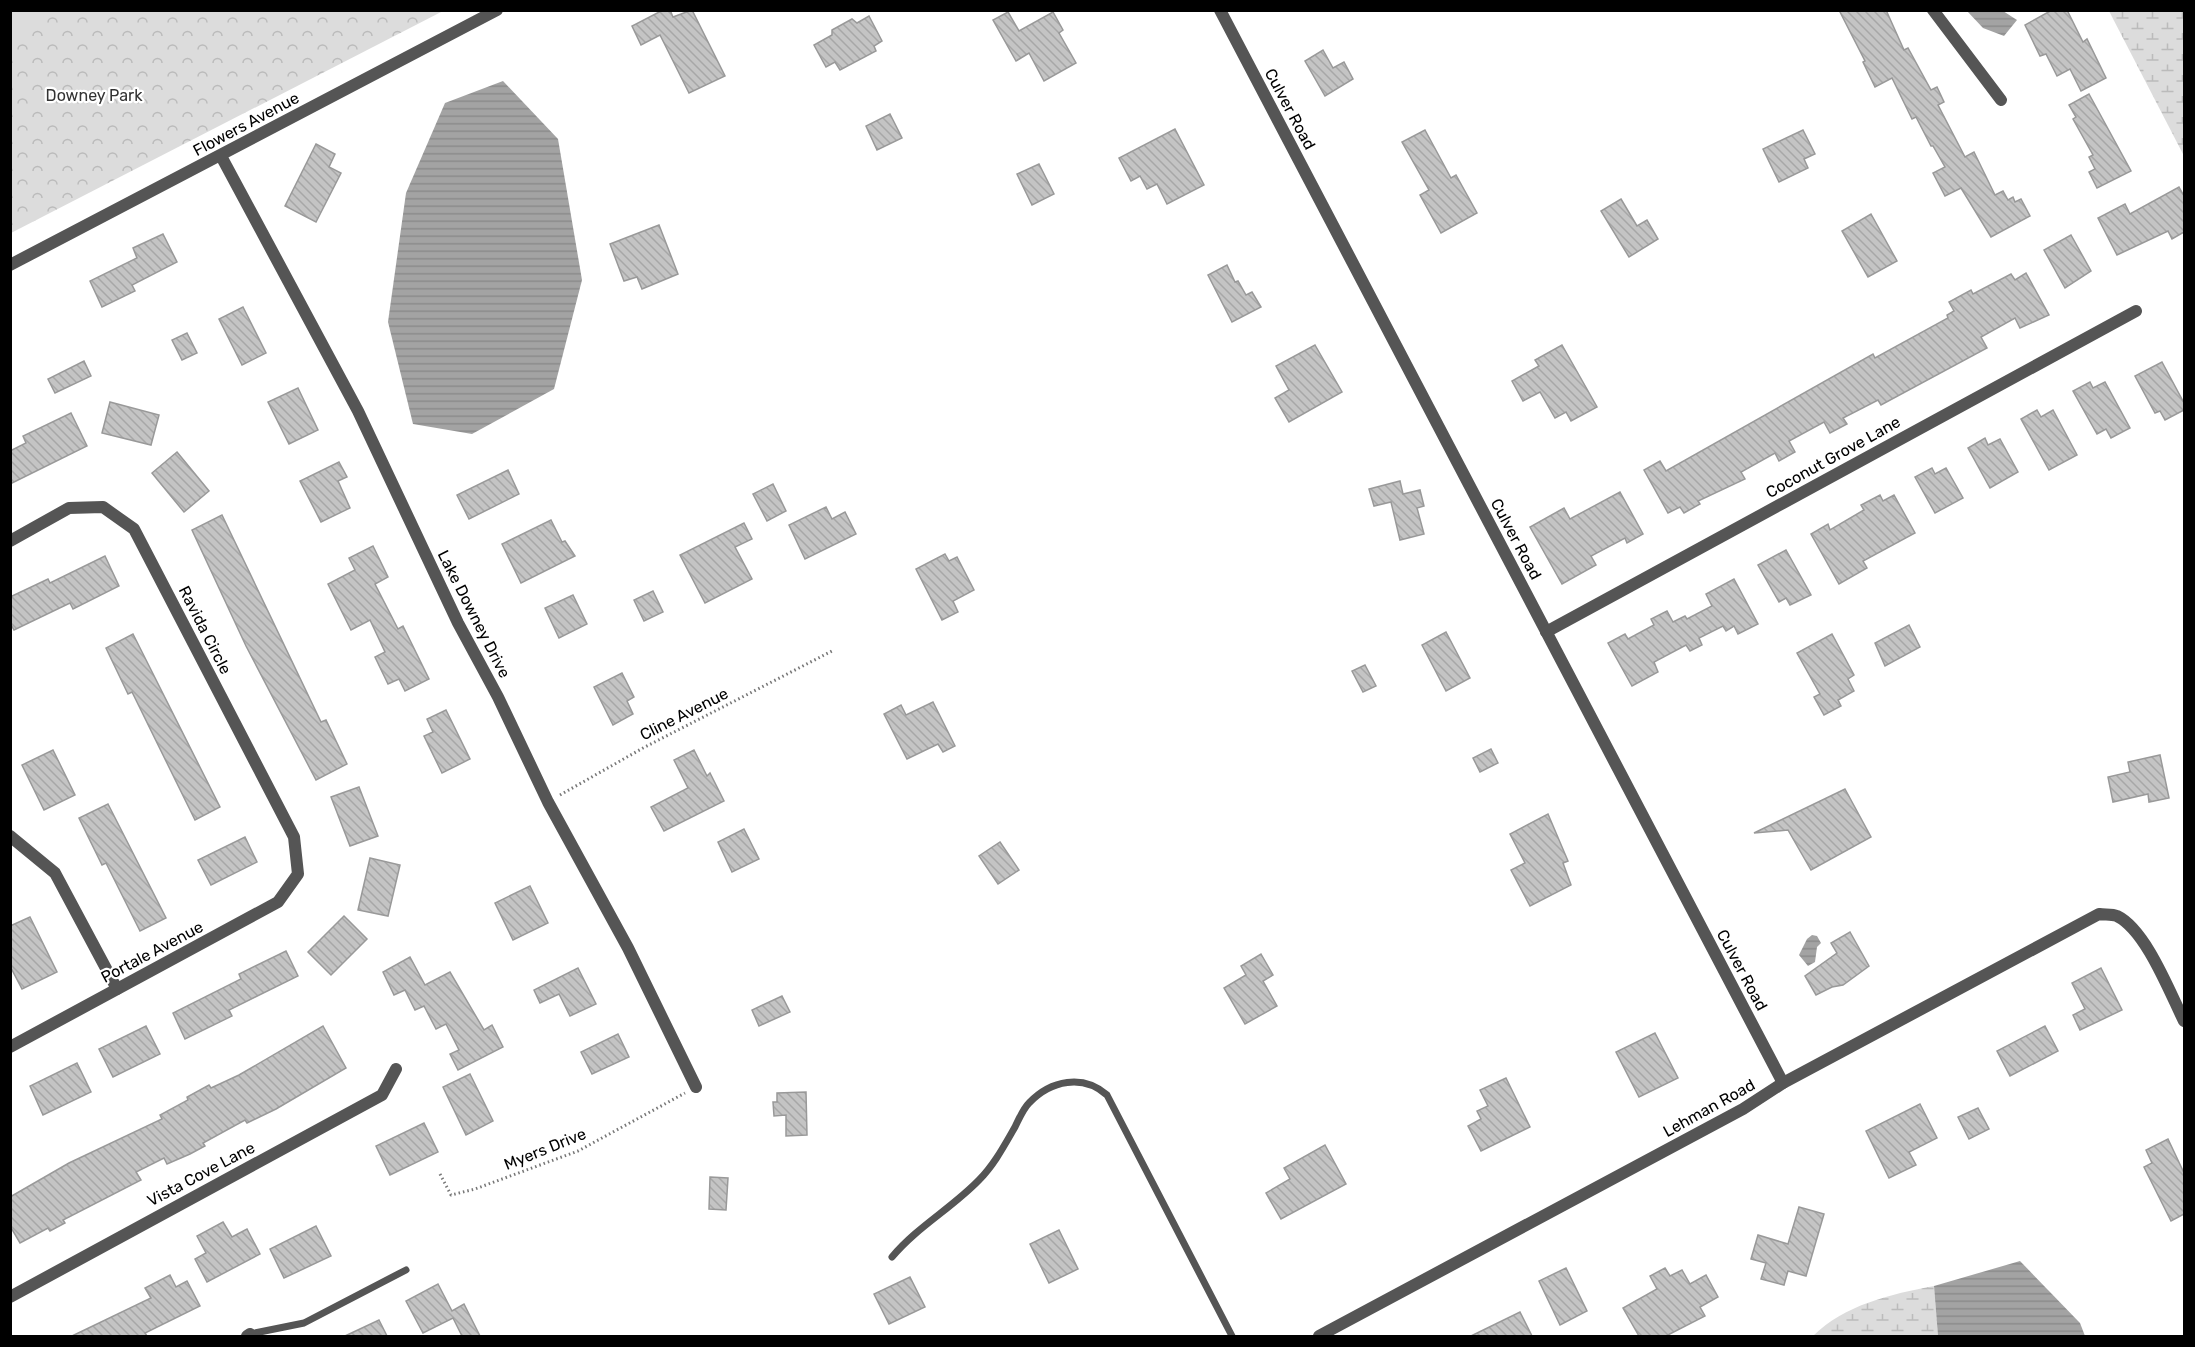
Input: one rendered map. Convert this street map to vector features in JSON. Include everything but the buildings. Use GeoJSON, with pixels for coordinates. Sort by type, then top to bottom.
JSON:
{"type":"FeatureCollection","features":[{"type":"Feature","properties":{"kind":"street","name":"Flowers Avenue"},"geometry":{"type":"LineString","coordinates":[[10,265],[497,10]]}},
{"type":"Feature","properties":{"kind":"street","name":"Culver Road"},"geometry":{"type":"LineString","coordinates":[[1220,10],[1783,1083]]}},
{"type":"Feature","properties":{"kind":"street"},"geometry":{"type":"LineString","coordinates":[[1933,10],[2001,100]]}},
{"type":"Feature","properties":{"kind":"street","name":"Lake Downey Drive"},"geometry":{"type":"LineString","coordinates":[[221,156],[358,411],[416,537],[498,697],[548,802],[628,948],[696,1087]]}},
{"type":"Feature","properties":{"kind":"street","name":"Coconut Grove Lane"},"geometry":{"type":"LineString","coordinates":[[1546,633],[2136,311]]}},
{"type":"Feature","properties":{"kind":"street","name":"Ravida Circle"},"geometry":{"type":"LineString","coordinates":[[10,541],[69,508],[103,507],[134,529],[294,837],[298,874]]}},
{"type":"Feature","properties":{"kind":"street"},"geometry":{"type":"LineString","coordinates":[[10,836],[55,873],[117,989]]}},
{"type":"Feature","properties":{"kind":"street","name":"Portale Avenue"},"geometry":{"type":"LineString","coordinates":[[10,1047],[278,902],[298,874]]}},
{"type":"Feature","properties":{"kind":"street","name":"Lehman Road"},"geometry":{"type":"LineString","coordinates":[[1319,1336],[1734,1114],[1783,1083],[2099,914],[2116,915],[2131,925],[2143,942],[2184,1021]]}},
{"type":"Feature","properties":{"kind":"street","name":"Vista Cove Lane"},"geometry":{"type":"LineString","coordinates":[[10,1297],[382,1095],[396,1069]]}},
{"type":"Feature","properties":{"kind":"lane"},"geometry":{"type":"LineString","coordinates":[[892,1257],[906,1241],[983,1177],[1003,1148],[1028,1104],[1054,1086],[1078,1081],[1097,1086],[1107,1095],[1232,1336]]}},
{"type":"Feature","properties":{"kind":"lane"},"geometry":{"type":"LineString","coordinates":[[248,1335],[304,1323],[406,1270]]}},
{"type":"Feature","properties":{"kind":"path","name":"Cline Avenue"},"geometry":{"type":"LineString","coordinates":[[548,802],[644,748],[832,651]]}},
{"type":"Feature","properties":{"kind":"path","name":"Myers Drive"},"geometry":{"type":"LineString","coordinates":[[440,1174],[451,1195],[475,1189],[578,1151],[696,1087]]}},
{"type":"Feature","properties":{"kind":"green space"},"geometry":{"type":"Polygon","coordinates":[[[11,10],[41,11],[45,20],[11,37],[11,10]]]}},
{"type":"Feature","properties":{"kind":"green space","name":"Downey Park"},"geometry":{"type":"Polygon","coordinates":[[[11,11],[443,11],[11,233],[11,11]]]}},
{"type":"Feature","properties":{"kind":"green space"},"geometry":{"type":"Polygon","coordinates":[[[2109,11],[2184,11],[2184,156],[2109,11]]]}},
{"type":"Feature","properties":{"kind":"green space"},"geometry":{"type":"Polygon","coordinates":[[[1934,1286],[1938,1336],[1813,1336],[1839,1316],[1869,1302],[1934,1286]]]}},
{"type":"Feature","properties":{"kind":"shaded area"},"geometry":{"type":"Polygon","coordinates":[[[1967,11],[2003,11],[2017,20],[2004,36],[1983,28],[1967,11]]]}},
{"type":"Feature","properties":{"kind":"shaded area"},"geometry":{"type":"Polygon","coordinates":[[[503,81],[558,139],[582,280],[554,389],[472,434],[413,424],[388,322],[406,193],[445,103],[503,81]]]}},
{"type":"Feature","properties":{"kind":"shaded area"},"geometry":{"type":"Polygon","coordinates":[[[1812,935],[1817,936],[1821,943],[1817,947],[1815,962],[1808,966],[1799,955],[1807,939],[1812,935]]]}},
{"type":"Feature","properties":{"kind":"shaded area"},"geometry":{"type":"Polygon","coordinates":[[[2020,1261],[2080,1323],[2085,1336],[1938,1336],[1934,1286],[2020,1261]]]}}]}
